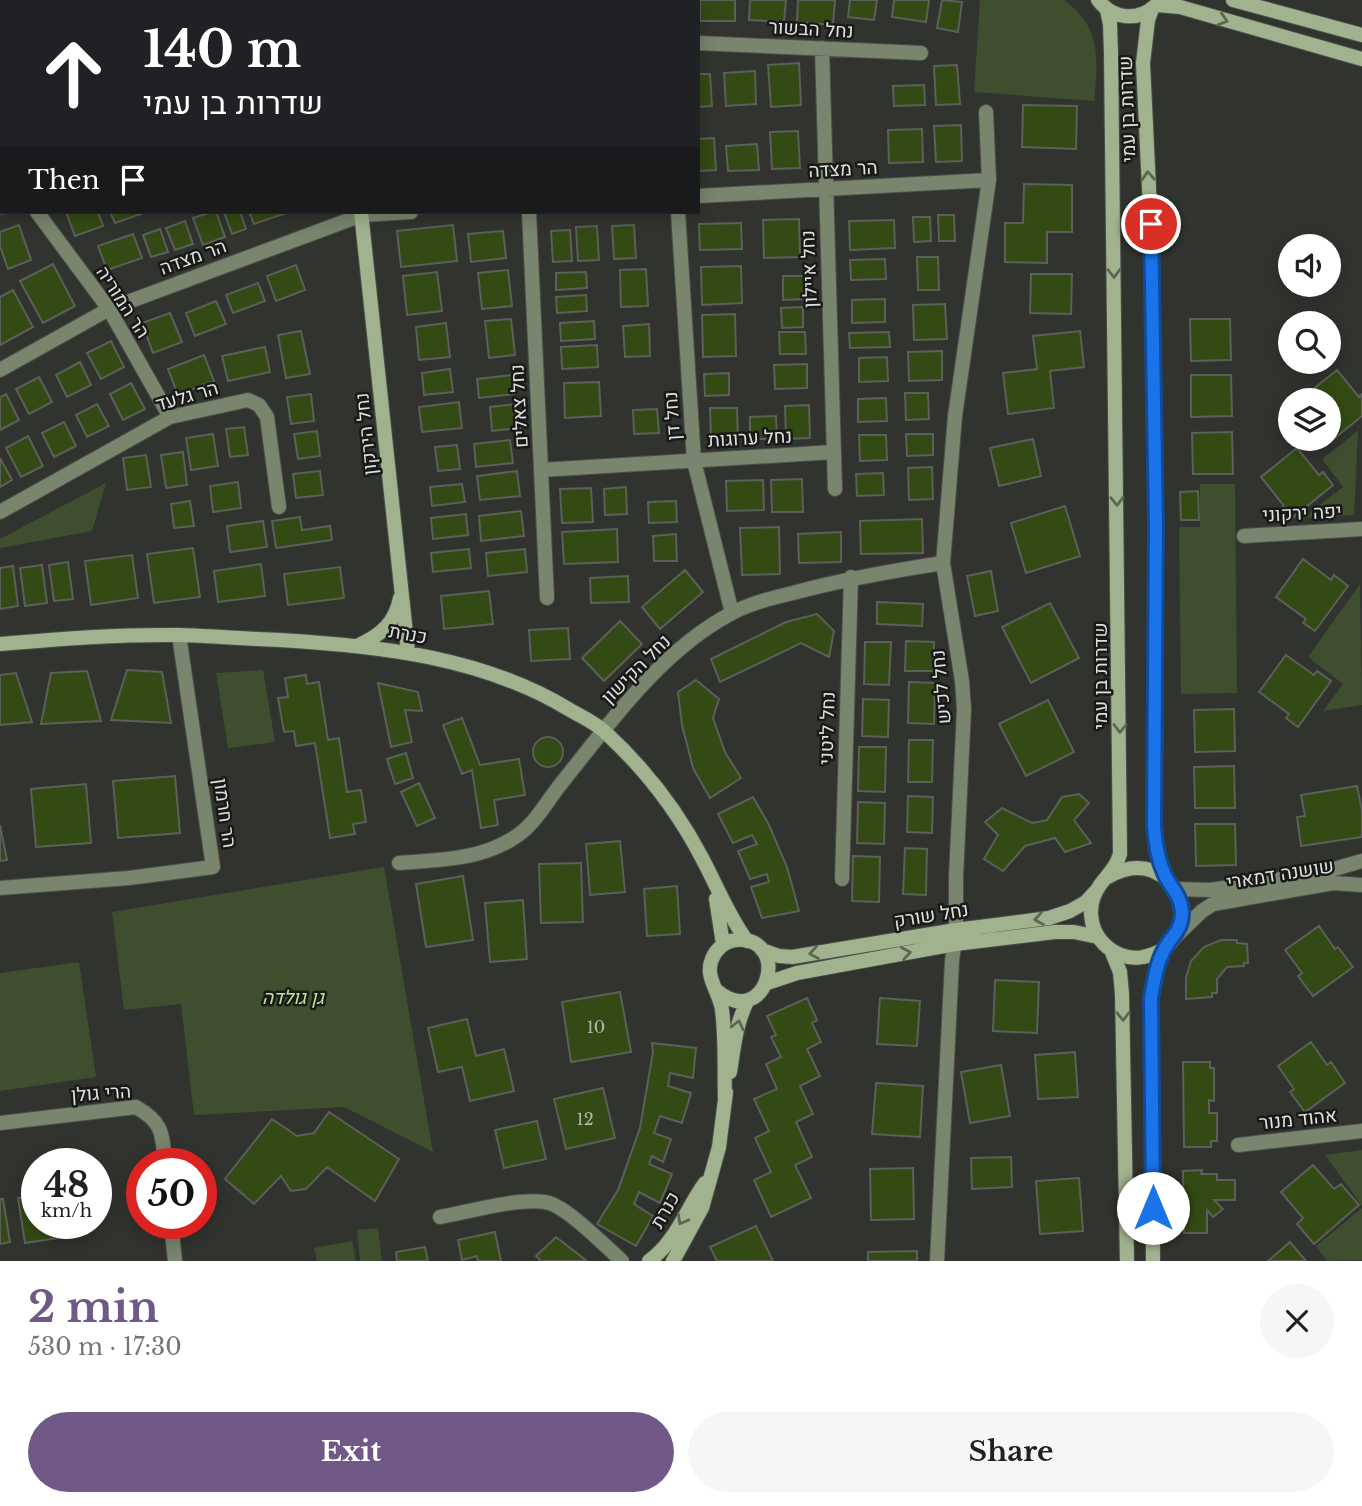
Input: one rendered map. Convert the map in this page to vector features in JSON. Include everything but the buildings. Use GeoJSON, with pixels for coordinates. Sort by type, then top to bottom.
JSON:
{"type":"FeatureCollection","features":[{"type":"Feature","properties":{"kind":"main road"},"geometry":{"type":"LineString","coordinates":[[1233,0],[1362,35]]}},
{"type":"Feature","properties":{"kind":"main road"},"geometry":{"type":"LineString","coordinates":[[1102,5],[1118,15],[1130,17],[1142,15],[1156,5],[1180,7],[1362,59]]}},
{"type":"Feature","properties":{"kind":"main road","name":"שדרות בן עמי"},"geometry":{"type":"LineString","coordinates":[[1098,888],[1117,864],[1120,854],[1111,54],[1110,24],[1102,5]]}},
{"type":"Feature","properties":{"kind":"main road","name":"שדרות בן עמי"},"geometry":{"type":"LineString","coordinates":[[1156,5],[1148,20],[1143,63],[1152,251],[1156,525],[1154,825],[1158,858],[1182,913],[1175,937]]}},
{"type":"Feature","properties":{"kind":"main road","name":"נחל הירקון"},"geometry":{"type":"LineString","coordinates":[[362,214],[408,652]]}},
{"type":"Feature","properties":{"kind":"main road"},"geometry":{"type":"LineString","coordinates":[[359,645],[376,637],[389,625],[398,610],[402,590]]}},
{"type":"Feature","properties":{"kind":"main road","name":"כנרת"},"geometry":{"type":"LineString","coordinates":[[0,644],[179,635],[359,645],[408,652],[478,670],[521,685],[549,697],[604,730],[640,769],[676,813],[703,858],[737,927],[747,941],[762,950]]}},
{"type":"Feature","properties":{"kind":"main road"},"geometry":{"type":"LineString","coordinates":[[1108,877],[1119,870],[1144,868],[1171,884]]}},
{"type":"Feature","properties":{"kind":"main road","name":"כנרת"},"geometry":{"type":"LineString","coordinates":[[713,883],[723,944],[709,966],[712,983],[722,1008],[725,1101]]}},
{"type":"Feature","properties":{"kind":"main road"},"geometry":{"type":"LineString","coordinates":[[1098,888],[1092,900],[1091,913],[1098,937],[1111,950],[1138,958],[1164,949],[1175,937]]}},
{"type":"Feature","properties":{"kind":"main road","name":"נחל שורק"},"geometry":{"type":"LineString","coordinates":[[767,983],[797,973],[1049,918],[1086,902],[1098,888]]}},
{"type":"Feature","properties":{"kind":"main road","name":"נחל שורק"},"geometry":{"type":"LineString","coordinates":[[762,950],[792,957],[955,937],[1074,932],[1098,937]]}},
{"type":"Feature","properties":{"kind":"main road"},"geometry":{"type":"LineString","coordinates":[[723,944],[747,941]]}},
{"type":"Feature","properties":{"kind":"main road"},"geometry":{"type":"LineString","coordinates":[[1153,1261],[1151,998],[1164,949]]}},
{"type":"Feature","properties":{"kind":"main road"},"geometry":{"type":"LineString","coordinates":[[762,950],[769,966],[767,983]]}},
{"type":"Feature","properties":{"kind":"main road"},"geometry":{"type":"LineString","coordinates":[[1111,950],[1120,972],[1122,994],[1127,1261]]}},
{"type":"Feature","properties":{"kind":"main road","name":"כנרת"},"geometry":{"type":"LineString","coordinates":[[673,1261],[702,1208],[719,1147],[737,1027],[748,1000],[756,996],[767,983]]}},
{"type":"Feature","properties":{"kind":"main road"},"geometry":{"type":"LineString","coordinates":[[717,991],[731,1000],[748,1000]]}},
{"type":"Feature","properties":{"kind":"main road","name":"כנרת"},"geometry":{"type":"LineString","coordinates":[[649,1261],[671,1240],[691,1202],[710,1176]]}},
{"type":"Feature","properties":{"kind":"street","name":"נחל הבשור"},"geometry":{"type":"LineString","coordinates":[[700,43],[921,53]]}},
{"type":"Feature","properties":{"kind":"street","name":"נחל איילון"},"geometry":{"type":"LineString","coordinates":[[821,48],[835,489]]}},
{"type":"Feature","properties":{"kind":"street","name":"נחל לכיש"},"geometry":{"type":"LineString","coordinates":[[937,1261],[955,937],[964,709],[943,563],[955,416],[989,180],[986,112]]}},
{"type":"Feature","properties":{"kind":"street","name":"הר מצדה"},"geometry":{"type":"LineString","coordinates":[[700,195],[989,180]]}},
{"type":"Feature","properties":{"kind":"street","name":"הר המוריה"},"geometry":{"type":"LineString","coordinates":[[38,214],[109,309],[170,417]]}},
{"type":"Feature","properties":{"kind":"street","name":"הר מצדה"},"geometry":{"type":"LineString","coordinates":[[0,370],[109,309],[359,214]]}},
{"type":"Feature","properties":{"kind":"street","name":"נחל צאלים"},"geometry":{"type":"LineString","coordinates":[[529,214],[547,598]]}},
{"type":"Feature","properties":{"kind":"street","name":"נחל דן"},"geometry":{"type":"LineString","coordinates":[[678,214],[694,461],[732,613]]}},
{"type":"Feature","properties":{"kind":"street","name":"הר גלעד"},"geometry":{"type":"LineString","coordinates":[[0,512],[170,417],[248,400],[260,405],[267,417],[279,507]]}},
{"type":"Feature","properties":{"kind":"street","name":"נחל ערוגות"},"geometry":{"type":"LineString","coordinates":[[541,470],[834,452]]}},
{"type":"Feature","properties":{"kind":"street","name":"יפה ירקוני"},"geometry":{"type":"LineString","coordinates":[[1244,536],[1362,529]]}},
{"type":"Feature","properties":{"kind":"street","name":"נחל הקישון"},"geometry":{"type":"LineString","coordinates":[[399,863],[481,853],[513,839],[538,817],[558,786],[659,669],[690,642],[732,613],[757,602],[850,577],[943,563]]}},
{"type":"Feature","properties":{"kind":"street","name":"נחל ליטני"},"geometry":{"type":"LineString","coordinates":[[842,879],[850,577]]}},
{"type":"Feature","properties":{"kind":"street","name":"הר חרמון"},"geometry":{"type":"LineString","coordinates":[[0,888],[129,878],[213,867],[179,635]]}},
{"type":"Feature","properties":{"kind":"street","name":"שושנה דמארי"},"geometry":{"type":"LineString","coordinates":[[1171,884],[1211,890],[1324,872],[1362,861]]}},
{"type":"Feature","properties":{"kind":"street","name":"שושנה דמארי"},"geometry":{"type":"LineString","coordinates":[[1175,937],[1213,904],[1333,883],[1362,885]]}},
{"type":"Feature","properties":{"kind":"street","name":"הרי גולן"},"geometry":{"type":"LineString","coordinates":[[0,1124],[136,1107],[152,1116],[161,1128],[163,1148]]}},
{"type":"Feature","properties":{"kind":"street","name":"אהוד מנור"},"geometry":{"type":"LineString","coordinates":[[1238,1145],[1362,1131]]}},
{"type":"Feature","properties":{"kind":"street"},"geometry":{"type":"LineString","coordinates":[[440,1217],[532,1200],[551,1204],[568,1214],[622,1261]]}},
{"type":"Feature","properties":{"kind":"street"},"geometry":{"type":"LineString","coordinates":[[173,1239],[175,1261]]}},
{"type":"Feature","properties":{"kind":"green space"},"geometry":{"type":"Polygon","coordinates":[[[980,0],[1064,0],[1076,10],[1085,21],[1095,45],[1094,101],[974,92],[980,0]]]}},
{"type":"Feature","properties":{"kind":"green space"},"geometry":{"type":"Polygon","coordinates":[[[1358,431],[1354,515],[1303,518],[1343,487],[1322,459],[1332,451],[1341,451],[1341,444],[1358,431]]]}},
{"type":"Feature","properties":{"kind":"green space"},"geometry":{"type":"Polygon","coordinates":[[[106,483],[92,531],[0,548],[0,539],[106,483]]]}},
{"type":"Feature","properties":{"kind":"green space"},"geometry":{"type":"Polygon","coordinates":[[[1200,484],[1235,484],[1237,693],[1181,694],[1179,527],[1200,527],[1200,484]]]}},
{"type":"Feature","properties":{"kind":"green space"},"geometry":{"type":"Polygon","coordinates":[[[1360,584],[1362,705],[1323,711],[1343,684],[1308,657],[1360,584]]]}},
{"type":"Feature","properties":{"kind":"green space"},"geometry":{"type":"Polygon","coordinates":[[[263,670],[275,742],[228,748],[216,673],[263,670]]]}},
{"type":"Feature","properties":{"kind":"green space","name":"גן גולדה"},"geometry":{"type":"Polygon","coordinates":[[[384,867],[433,1152],[344,1107],[194,1115],[181,1004],[124,1010],[112,912],[384,867]]]}},
{"type":"Feature","properties":{"kind":"green space"},"geometry":{"type":"Polygon","coordinates":[[[79,962],[96,1077],[0,1091],[0,973],[79,962]]]}},
{"type":"Feature","properties":{"kind":"green space"},"geometry":{"type":"Polygon","coordinates":[[[1362,1150],[1362,1206],[1325,1155],[1362,1150]]]}},
{"type":"Feature","properties":{"kind":"green space"},"geometry":{"type":"Polygon","coordinates":[[[1362,1208],[1362,1260],[1327,1261],[1316,1246],[1362,1208]]]}},
{"type":"Feature","properties":{"kind":"green space"},"geometry":{"type":"Polygon","coordinates":[[[378,1228],[382,1261],[360,1261],[357,1230],[378,1228]]]}},
{"type":"Feature","properties":{"kind":"green space"},"geometry":{"type":"Polygon","coordinates":[[[352,1241],[356,1261],[317,1261],[314,1248],[352,1241]]]}},
{"type":"Feature","properties":{"kind":"route"},"geometry":{"type":"LineString","coordinates":[[1151,224],[1156,525],[1154,825],[1158,858],[1180,900],[1182,913],[1175,937],[1164,949],[1151,998],[1153,1208]]}}]}
